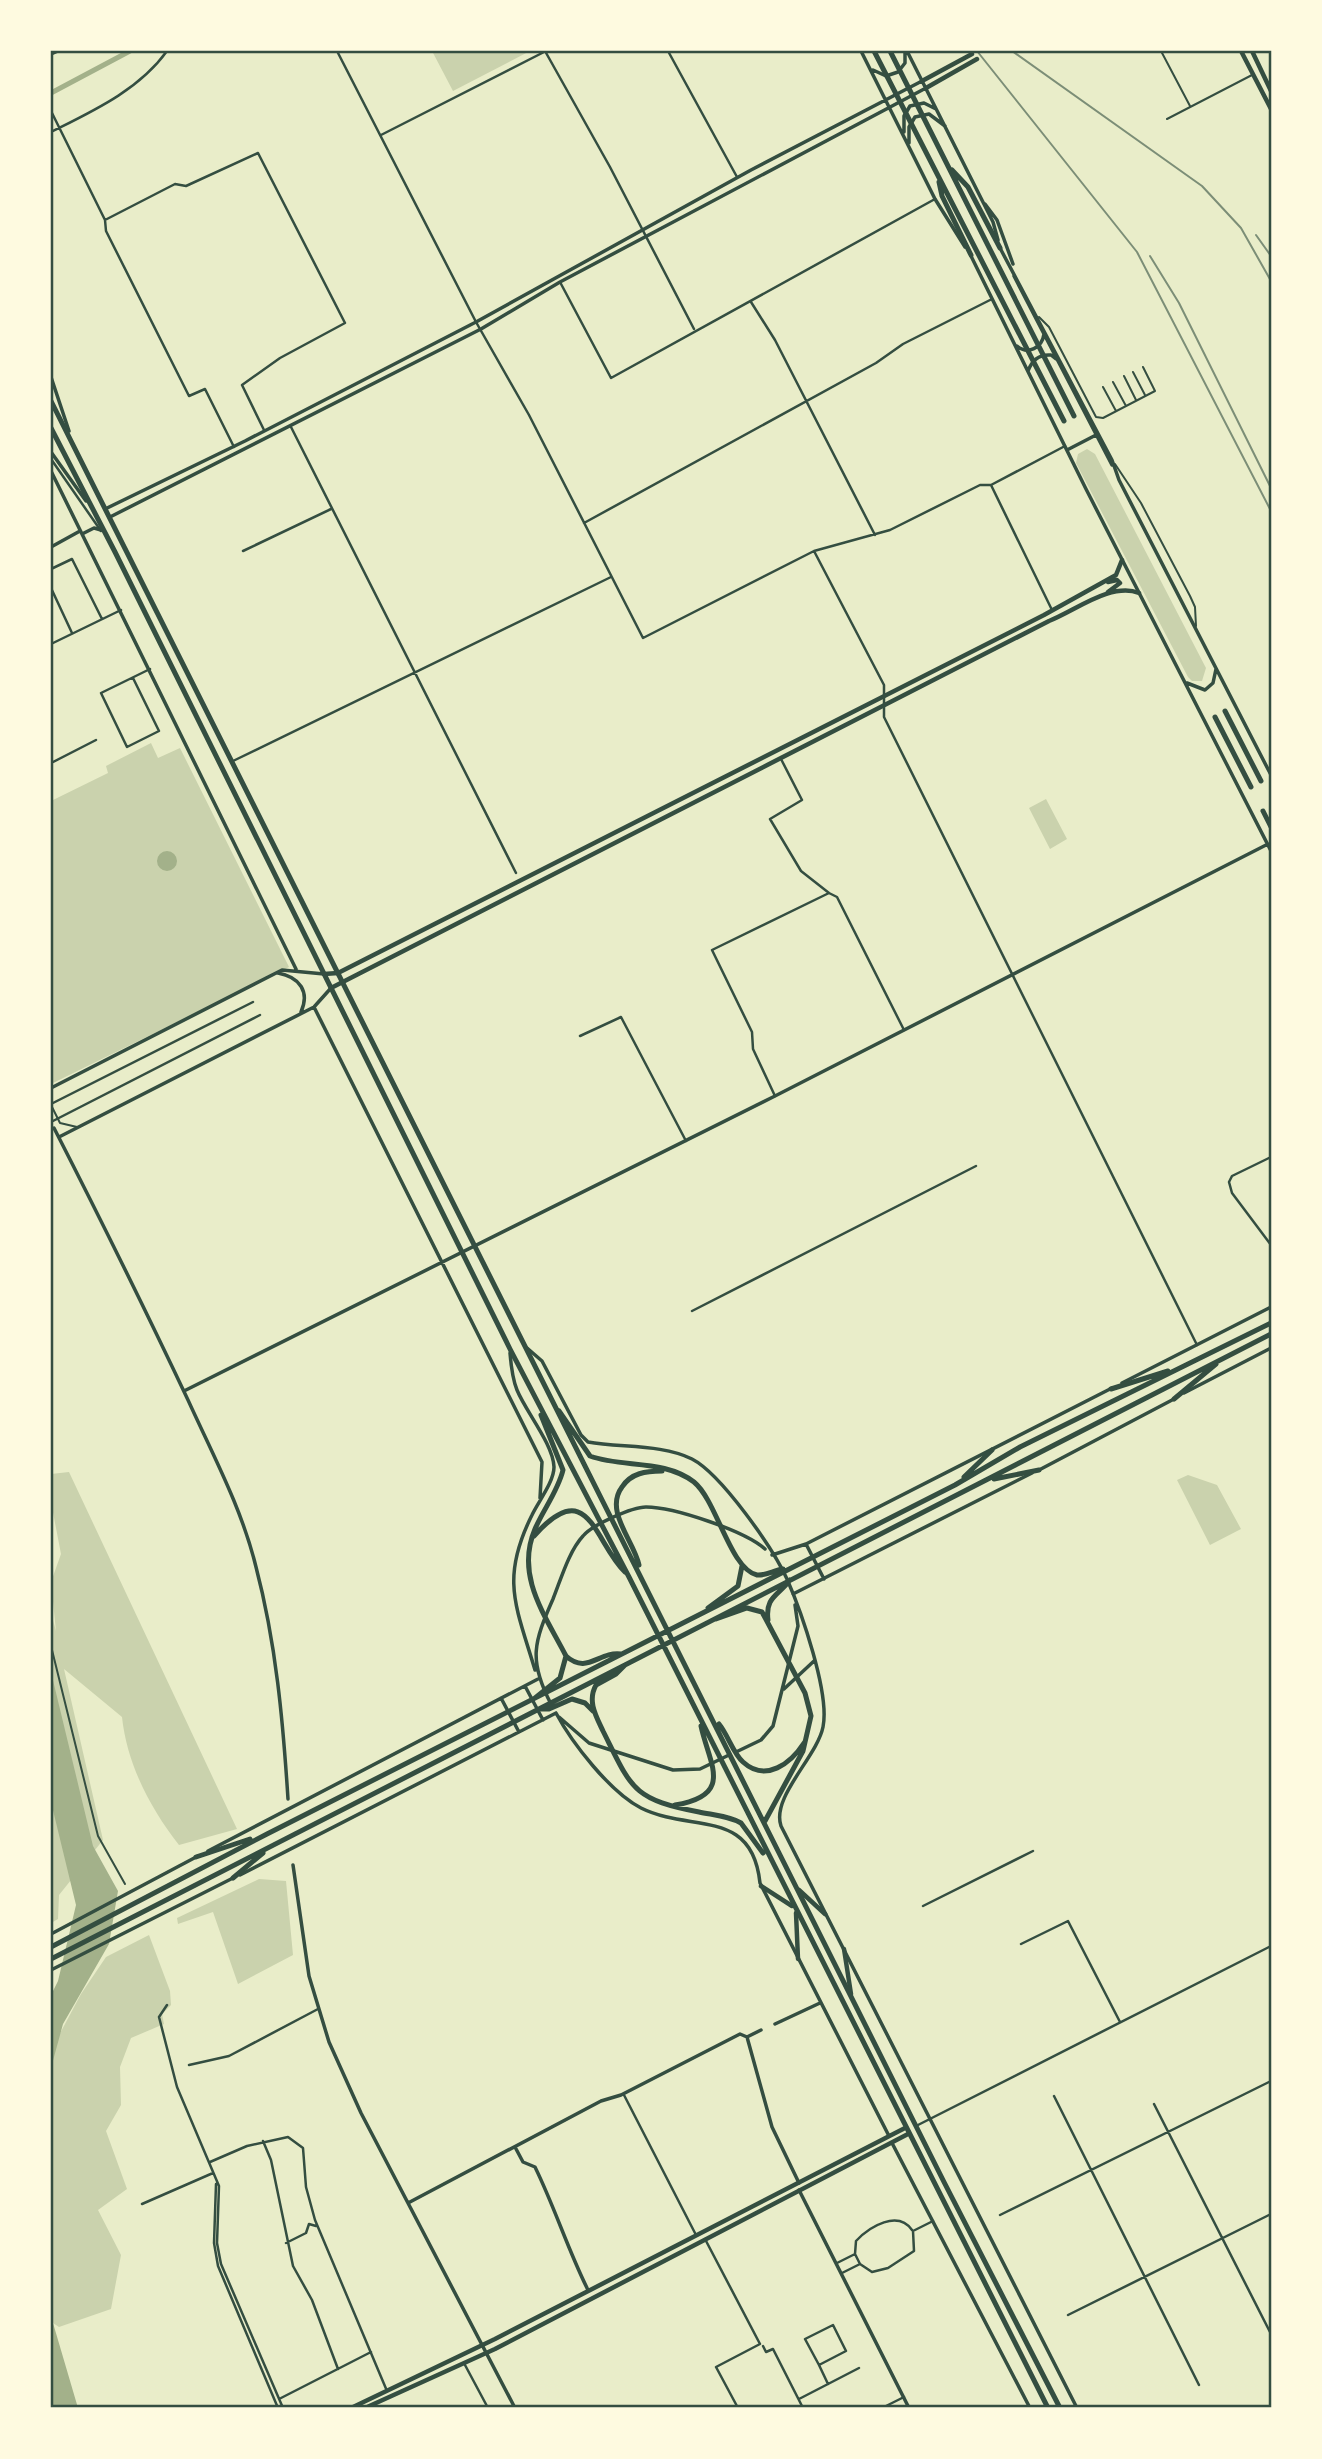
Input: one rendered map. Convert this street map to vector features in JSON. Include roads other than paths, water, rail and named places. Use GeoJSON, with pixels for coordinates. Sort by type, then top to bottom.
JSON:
{"type":"FeatureCollection","features":[{"type":"Feature","properties":{"kind":"highway"},"geometry":{"type":"LineString","coordinates":[[874,51],[1064,421]]}},
{"type":"Feature","properties":{"kind":"highway"},"geometry":{"type":"LineString","coordinates":[[890,51],[1074,416]]}},
{"type":"Feature","properties":{"kind":"highway"},"geometry":{"type":"LineString","coordinates":[[947,165],[968,187],[1000,248]]}},
{"type":"Feature","properties":{"kind":"highway"},"geometry":{"type":"LineString","coordinates":[[937,172],[943,197],[971,255]]}},
{"type":"Feature","properties":{"kind":"highway"},"geometry":{"type":"LineString","coordinates":[[51,401],[552,1403],[640,1572],[1060,2408]]}},
{"type":"Feature","properties":{"kind":"highway"},"geometry":{"type":"LineString","coordinates":[[51,428],[510,1349],[629,1577],[792,1906],[1048,2408]]}},
{"type":"Feature","properties":{"kind":"highway"},"geometry":{"type":"LineString","coordinates":[[1225,711],[1261,781]]}},
{"type":"Feature","properties":{"kind":"highway"},"geometry":{"type":"LineString","coordinates":[[1214,717],[1251,787]]}},
{"type":"Feature","properties":{"kind":"highway"},"geometry":{"type":"LineString","coordinates":[[1263,811],[1271,827]]}},
{"type":"Feature","properties":{"kind":"highway"},"geometry":{"type":"LineString","coordinates":[[51,1947],[267,1834],[956,1484],[1020,1447],[1271,1322]]}},
{"type":"Feature","properties":{"kind":"highway"},"geometry":{"type":"LineString","coordinates":[[51,1959],[1271,1334]]}},
{"type":"Feature","properties":{"kind":"highway"},"geometry":{"type":"LineString","coordinates":[[1174,1398],[1224,1358]]}},
{"type":"Feature","properties":{"kind":"highway"},"geometry":{"type":"LineString","coordinates":[[1111,1389],[1184,1367]]}},
{"type":"Feature","properties":{"kind":"highway"},"geometry":{"type":"LineString","coordinates":[[552,1403],[590,1456],[671,1471],[683,1475],[702,1491],[742,1566],[761,1575],[787,1569]]}},
{"type":"Feature","properties":{"kind":"highway"},"geometry":{"type":"LineString","coordinates":[[540,1408],[543,1426],[561,1459],[562,1470],[532,1538],[527,1556],[528,1576],[566,1656],[585,1665],[613,1653],[622,1654]]}},
{"type":"Feature","properties":{"kind":"highway"},"geometry":{"type":"LineString","coordinates":[[956,1484],[992,1450]]}},
{"type":"Feature","properties":{"kind":"highway"},"geometry":{"type":"LineString","coordinates":[[987,1481],[1039,1470]]}},
{"type":"Feature","properties":{"kind":"highway"},"geometry":{"type":"LineString","coordinates":[[640,1572],[637,1554],[617,1512],[617,1498],[626,1482],[636,1475],[671,1471]]}},
{"type":"Feature","properties":{"kind":"highway"},"geometry":{"type":"LineString","coordinates":[[532,1538],[556,1516],[569,1512],[584,1515],[596,1525],[616,1564],[629,1577]]}},
{"type":"Feature","properties":{"kind":"highway"},"geometry":{"type":"LineString","coordinates":[[706,1611],[711,1602],[738,1586],[742,1566]]}},
{"type":"Feature","properties":{"kind":"highway"},"geometry":{"type":"LineString","coordinates":[[768,1619],[767,1610],[771,1597],[790,1579]]}},
{"type":"Feature","properties":{"kind":"highway"},"geometry":{"type":"LineString","coordinates":[[711,1619],[727,1618],[751,1608],[762,1612],[768,1619],[808,1703],[811,1716],[803,1751],[765,1821]]}},
{"type":"Feature","properties":{"kind":"highway"},"geometry":{"type":"LineString","coordinates":[[534,1700],[538,1692],[560,1678],[566,1656]]}},
{"type":"Feature","properties":{"kind":"highway"},"geometry":{"type":"LineString","coordinates":[[595,1714],[593,1689],[616,1674],[627,1662]]}},
{"type":"Feature","properties":{"kind":"highway"},"geometry":{"type":"LineString","coordinates":[[539,1709],[549,1709],[572,1699],[585,1703],[595,1714],[634,1788],[653,1801],[741,1823],[773,1867]]}},
{"type":"Feature","properties":{"kind":"highway"},"geometry":{"type":"LineString","coordinates":[[711,1713],[739,1758],[759,1770],[771,1770],[785,1765],[807,1737]]}},
{"type":"Feature","properties":{"kind":"highway"},"geometry":{"type":"LineString","coordinates":[[670,1806],[696,1800],[713,1782],[715,1766],[698,1716]]}},
{"type":"Feature","properties":{"kind":"highway"},"geometry":{"type":"LineString","coordinates":[[196,1857],[267,1834]]}},
{"type":"Feature","properties":{"kind":"highway"},"geometry":{"type":"LineString","coordinates":[[233,1878],[271,1847]]}},
{"type":"Feature","properties":{"kind":"main road"},"geometry":{"type":"LineString","coordinates":[[1241,51],[1271,109]]}},
{"type":"Feature","properties":{"kind":"main road"},"geometry":{"type":"LineString","coordinates":[[1252,51],[1271,91]]}},
{"type":"Feature","properties":{"kind":"main road"},"geometry":{"type":"LineString","coordinates":[[922,81],[972,54]]}},
{"type":"Feature","properties":{"kind":"main road"},"geometry":{"type":"LineString","coordinates":[[926,88],[977,59]]}},
{"type":"Feature","properties":{"kind":"main road"},"geometry":{"type":"LineString","coordinates":[[324,974],[338,973],[884,697],[1098,586],[1116,575],[1122,564]]}},
{"type":"Feature","properties":{"kind":"main road"},"geometry":{"type":"LineString","coordinates":[[331,988],[884,705],[1066,615],[1118,585],[1119,580],[1098,586]]}},
{"type":"Feature","properties":{"kind":"main road"},"geometry":{"type":"LineString","coordinates":[[1092,601],[1119,591],[1133,590],[1139,593]]}},
{"type":"Feature","properties":{"kind":"main road"},"geometry":{"type":"LineString","coordinates":[[761,1886],[792,1906]]}},
{"type":"Feature","properties":{"kind":"main road"},"geometry":{"type":"LineString","coordinates":[[799,1890],[825,1914]]}},
{"type":"Feature","properties":{"kind":"main road"},"geometry":{"type":"LineString","coordinates":[[796,1913],[798,1959]]}},
{"type":"Feature","properties":{"kind":"main road"},"geometry":{"type":"LineString","coordinates":[[844,1948],[852,1995]]}},
{"type":"Feature","properties":{"kind":"main road"},"geometry":{"type":"LineString","coordinates":[[351,2408],[482,2345],[906,2131]]}},
{"type":"Feature","properties":{"kind":"main road"},"geometry":{"type":"LineString","coordinates":[[365,2408],[486,2353],[799,2190],[890,2139]]}},
{"type":"Feature","properties":{"kind":"street"},"geometry":{"type":"LineString","coordinates":[[51,54],[58,51]]}},
{"type":"Feature","properties":{"kind":"street"},"geometry":{"type":"LineString","coordinates":[[51,132],[130,87],[148,74],[167,51]]}},
{"type":"Feature","properties":{"kind":"street"},"geometry":{"type":"LineString","coordinates":[[337,51],[643,638],[814,551],[876,535],[980,485],[990,485],[1097,435]]}},
{"type":"Feature","properties":{"kind":"street"},"geometry":{"type":"LineString","coordinates":[[380,136],[546,51],[694,329]]}},
{"type":"Feature","properties":{"kind":"street"},"geometry":{"type":"LineString","coordinates":[[668,51],[737,177]]}},
{"type":"Feature","properties":{"kind":"street"},"geometry":{"type":"LineString","coordinates":[[861,51],[935,199],[971,255],[1122,564],[1271,851]]}},
{"type":"Feature","properties":{"kind":"street"},"geometry":{"type":"LineString","coordinates":[[871,69],[886,76],[898,72],[905,63],[906,51]]}},
{"type":"Feature","properties":{"kind":"street"},"geometry":{"type":"LineString","coordinates":[[906,51],[983,203],[1000,248],[1039,317],[1112,460],[1119,480]]}},
{"type":"Feature","properties":{"kind":"street"},"geometry":{"type":"LineString","coordinates":[[105,509],[234,447],[476,322],[737,177],[922,81]]}},
{"type":"Feature","properties":{"kind":"street"},"geometry":{"type":"LineString","coordinates":[[109,517],[481,329],[560,282],[926,88]]}},
{"type":"Feature","properties":{"kind":"street"},"geometry":{"type":"LineString","coordinates":[[904,135],[904,116],[910,106],[924,103],[938,110]]}},
{"type":"Feature","properties":{"kind":"street"},"geometry":{"type":"LineString","coordinates":[[51,111],[104,220],[106,232],[190,396],[205,389],[234,447]]}},
{"type":"Feature","properties":{"kind":"street"},"geometry":{"type":"LineString","coordinates":[[909,145],[909,127],[915,117],[929,114],[946,128]]}},
{"type":"Feature","properties":{"kind":"street"},"geometry":{"type":"LineString","coordinates":[[104,220],[175,184],[187,186],[258,153],[345,323],[280,358],[242,385],[265,431]]}},
{"type":"Feature","properties":{"kind":"street"},"geometry":{"type":"LineString","coordinates":[[560,282],[611,378],[694,329],[751,302],[935,199]]}},
{"type":"Feature","properties":{"kind":"street"},"geometry":{"type":"LineString","coordinates":[[983,203],[989,206],[997,220],[1013,264]]}},
{"type":"Feature","properties":{"kind":"street"},"geometry":{"type":"LineString","coordinates":[[1014,272],[1271,775]]}},
{"type":"Feature","properties":{"kind":"street"},"geometry":{"type":"LineString","coordinates":[[584,523],[876,363],[903,344],[992,299]]}},
{"type":"Feature","properties":{"kind":"street"},"geometry":{"type":"LineString","coordinates":[[751,302],[806,400],[876,535]]}},
{"type":"Feature","properties":{"kind":"street"},"geometry":{"type":"LineString","coordinates":[[1015,345],[1021,349],[1034,349],[1041,344],[1044,334]]}},
{"type":"Feature","properties":{"kind":"street"},"geometry":{"type":"LineString","coordinates":[[1028,371],[1031,363],[1038,357],[1051,355],[1058,360]]}},
{"type":"Feature","properties":{"kind":"street"},"geometry":{"type":"LineString","coordinates":[[51,377],[72,443]]}},
{"type":"Feature","properties":{"kind":"street"},"geometry":{"type":"LineString","coordinates":[[290,427],[516,873]]}},
{"type":"Feature","properties":{"kind":"street"},"geometry":{"type":"LineString","coordinates":[[51,452],[98,518]]}},
{"type":"Feature","properties":{"kind":"street"},"geometry":{"type":"LineString","coordinates":[[51,459],[115,552]]}},
{"type":"Feature","properties":{"kind":"street"},"geometry":{"type":"LineString","coordinates":[[51,471],[296,969]]}},
{"type":"Feature","properties":{"kind":"street"},"geometry":{"type":"LineString","coordinates":[[990,485],[1052,610]]}},
{"type":"Feature","properties":{"kind":"street"},"geometry":{"type":"LineString","coordinates":[[117,504],[121,512]]}},
{"type":"Feature","properties":{"kind":"street"},"geometry":{"type":"LineString","coordinates":[[243,551],[333,508]]}},
{"type":"Feature","properties":{"kind":"street"},"geometry":{"type":"LineString","coordinates":[[51,547],[94,528],[101,530]]}},
{"type":"Feature","properties":{"kind":"street"},"geometry":{"type":"LineString","coordinates":[[814,551],[884,685],[884,717],[1197,1345]]}},
{"type":"Feature","properties":{"kind":"street"},"geometry":{"type":"LineString","coordinates":[[51,569],[72,558],[102,619]]}},
{"type":"Feature","properties":{"kind":"street"},"geometry":{"type":"LineString","coordinates":[[233,762],[611,577]]}},
{"type":"Feature","properties":{"kind":"street"},"geometry":{"type":"LineString","coordinates":[[51,588],[73,634]]}},
{"type":"Feature","properties":{"kind":"street"},"geometry":{"type":"LineString","coordinates":[[51,644],[121,610]]}},
{"type":"Feature","properties":{"kind":"street"},"geometry":{"type":"LineString","coordinates":[[1185,682],[1196,689],[1205,690],[1213,684],[1216,667]]}},
{"type":"Feature","properties":{"kind":"street"},"geometry":{"type":"LineString","coordinates":[[133,678],[159,731],[127,747],[101,694],[150,669]]}},
{"type":"Feature","properties":{"kind":"street"},"geometry":{"type":"LineString","coordinates":[[51,763],[96,740]]}},
{"type":"Feature","properties":{"kind":"street"},"geometry":{"type":"LineString","coordinates":[[781,759],[802,800],[770,819],[801,872],[837,897],[904,1030]]}},
{"type":"Feature","properties":{"kind":"street"},"geometry":{"type":"LineString","coordinates":[[184,1391],[775,1096],[1268,844]]}},
{"type":"Feature","properties":{"kind":"street"},"geometry":{"type":"LineString","coordinates":[[775,1096],[753,1049],[752,1032],[712,950],[829,893]]}},
{"type":"Feature","properties":{"kind":"street"},"geometry":{"type":"LineString","coordinates":[[53,1087],[277,973],[296,969],[324,974]]}},
{"type":"Feature","properties":{"kind":"street"},"geometry":{"type":"LineString","coordinates":[[277,973],[288,975],[301,985],[305,999],[300,1014]]}},
{"type":"Feature","properties":{"kind":"street"},"geometry":{"type":"LineString","coordinates":[[59,1137],[314,1007],[331,988]]}},
{"type":"Feature","properties":{"kind":"street"},"geometry":{"type":"LineString","coordinates":[[51,1105],[253,1002]]}},
{"type":"Feature","properties":{"kind":"street"},"geometry":{"type":"LineString","coordinates":[[314,1007],[542,1462],[540,1498]]}},
{"type":"Feature","properties":{"kind":"street"},"geometry":{"type":"LineString","coordinates":[[51,1122],[260,1016]]}},
{"type":"Feature","properties":{"kind":"street"},"geometry":{"type":"LineString","coordinates":[[580,1036],[621,1017],[685,1141]]}},
{"type":"Feature","properties":{"kind":"street"},"geometry":{"type":"LineString","coordinates":[[54,1128],[229,1488],[256,1567],[282,1716],[288,1799]]}},
{"type":"Feature","properties":{"kind":"street"},"geometry":{"type":"LineString","coordinates":[[1271,1157],[1232,1176],[1229,1182],[1232,1193],[1271,1245]]}},
{"type":"Feature","properties":{"kind":"street"},"geometry":{"type":"LineString","coordinates":[[692,1311],[976,1166]]}},
{"type":"Feature","properties":{"kind":"street"},"geometry":{"type":"LineString","coordinates":[[772,1555],[806,1544],[1271,1307]]}},
{"type":"Feature","properties":{"kind":"street"},"geometry":{"type":"LineString","coordinates":[[523,1344],[542,1361],[580,1434],[588,1442],[691,1458],[721,1481],[772,1555],[793,1594],[814,1661],[825,1710],[823,1730],[779,1810],[778,1817],[1077,2408]]}},
{"type":"Feature","properties":{"kind":"street"},"geometry":{"type":"LineString","coordinates":[[793,1594],[1039,1470],[1271,1348]]}},
{"type":"Feature","properties":{"kind":"street"},"geometry":{"type":"LineString","coordinates":[[510,1349],[517,1391],[553,1460],[553,1472],[517,1545],[513,1580],[538,1679],[565,1730],[604,1776],[634,1804],[655,1814],[737,1833],[759,1871],[761,1886],[820,2003],[1030,2408]]}},
{"type":"Feature","properties":{"kind":"street"},"geometry":{"type":"LineString","coordinates":[[538,1679],[536,1638],[576,1546],[587,1532],[625,1512],[649,1507],[743,1533],[772,1555]]}},
{"type":"Feature","properties":{"kind":"street"},"geometry":{"type":"LineString","coordinates":[[806,1544],[824,1579]]}},
{"type":"Feature","properties":{"kind":"street"},"geometry":{"type":"LineString","coordinates":[[556,1713],[589,1743],[684,1772],[705,1767],[766,1735],[775,1720],[797,1626],[793,1594]]}},
{"type":"Feature","properties":{"kind":"street"},"geometry":{"type":"LineString","coordinates":[[782,1691],[814,1661]]}},
{"type":"Feature","properties":{"kind":"street"},"geometry":{"type":"LineString","coordinates":[[51,1934],[538,1679]]}},
{"type":"Feature","properties":{"kind":"street"},"geometry":{"type":"LineString","coordinates":[[525,1686],[543,1720]]}},
{"type":"Feature","properties":{"kind":"street"},"geometry":{"type":"LineString","coordinates":[[501,1698],[519,1732]]}},
{"type":"Feature","properties":{"kind":"street"},"geometry":{"type":"LineString","coordinates":[[51,1970],[556,1713]]}},
{"type":"Feature","properties":{"kind":"street"},"geometry":{"type":"LineString","coordinates":[[923,1906],[1033,1851]]}},
{"type":"Feature","properties":{"kind":"street"},"geometry":{"type":"LineString","coordinates":[[293,1865],[309,1976],[318,2009],[361,2113],[515,2408]]}},
{"type":"Feature","properties":{"kind":"street"},"geometry":{"type":"LineString","coordinates":[[1021,1944],[1068,1921],[1120,2022]]}},
{"type":"Feature","properties":{"kind":"street"},"geometry":{"type":"LineString","coordinates":[[916,2126],[1271,1946]]}},
{"type":"Feature","properties":{"kind":"street"},"geometry":{"type":"LineString","coordinates":[[775,2024],[820,2003]]}},
{"type":"Feature","properties":{"kind":"street"},"geometry":{"type":"LineString","coordinates":[[167,2005],[159,2017],[171,2067],[216,2180],[219,2200],[217,2243],[221,2264],[284,2408]]}},
{"type":"Feature","properties":{"kind":"street"},"geometry":{"type":"LineString","coordinates":[[189,2065],[229,2056],[318,2009]]}},
{"type":"Feature","properties":{"kind":"street"},"geometry":{"type":"LineString","coordinates":[[408,2203],[601,2101],[624,2094],[740,2034],[747,2037],[761,2031]]}},
{"type":"Feature","properties":{"kind":"street"},"geometry":{"type":"LineString","coordinates":[[747,2037],[772,2127],[799,2183]]}},
{"type":"Feature","properties":{"kind":"street"},"geometry":{"type":"LineString","coordinates":[[1000,2215],[1271,2081]]}},
{"type":"Feature","properties":{"kind":"street"},"geometry":{"type":"LineString","coordinates":[[624,2094],[696,2235]]}},
{"type":"Feature","properties":{"kind":"street"},"geometry":{"type":"LineString","coordinates":[[1054,2096],[1199,2385]]}},
{"type":"Feature","properties":{"kind":"street"},"geometry":{"type":"LineString","coordinates":[[1154,2104],[1271,2334]]}},
{"type":"Feature","properties":{"kind":"street"},"geometry":{"type":"LineString","coordinates":[[210,2162],[263,2141],[288,2137],[303,2148],[306,2187],[317,2226],[357,2326],[387,2391]]}},
{"type":"Feature","properties":{"kind":"street"},"geometry":{"type":"LineString","coordinates":[[263,2141],[271,2160],[286,2243],[293,2266],[312,2300],[338,2369]]}},
{"type":"Feature","properties":{"kind":"street"},"geometry":{"type":"LineString","coordinates":[[515,2147],[523,2162],[535,2167],[555,2208],[567,2249],[588,2290]]}},
{"type":"Feature","properties":{"kind":"street"},"geometry":{"type":"LineString","coordinates":[[142,2204],[214,2173]]}},
{"type":"Feature","properties":{"kind":"street"},"geometry":{"type":"LineString","coordinates":[[216,2180],[214,2244],[218,2266],[278,2408]]}},
{"type":"Feature","properties":{"kind":"street"},"geometry":{"type":"LineString","coordinates":[[799,2190],[909,2408]]}},
{"type":"Feature","properties":{"kind":"street"},"geometry":{"type":"LineString","coordinates":[[1068,2315],[1271,2214]]}},
{"type":"Feature","properties":{"kind":"street"},"geometry":{"type":"LineString","coordinates":[[898,2219],[906,2221],[913,2231],[914,2251],[904,2259],[872,2272],[860,2264],[855,2254],[856,2241],[878,2225],[898,2219]]}},
{"type":"Feature","properties":{"kind":"street"},"geometry":{"type":"LineString","coordinates":[[913,2231],[933,2221]]}},
{"type":"Feature","properties":{"kind":"street"},"geometry":{"type":"LineString","coordinates":[[286,2243],[306,2233],[309,2224],[317,2226]]}},
{"type":"Feature","properties":{"kind":"street"},"geometry":{"type":"LineString","coordinates":[[705,2239],[760,2344],[716,2367],[738,2408]]}},
{"type":"Feature","properties":{"kind":"street"},"geometry":{"type":"LineString","coordinates":[[837,2263],[855,2254]]}},
{"type":"Feature","properties":{"kind":"street"},"geometry":{"type":"LineString","coordinates":[[842,2273],[860,2264]]}},
{"type":"Feature","properties":{"kind":"street"},"geometry":{"type":"LineString","coordinates":[[818,2365],[846,2351],[832,2325],[805,2339],[818,2365],[828,2384]]}},
{"type":"Feature","properties":{"kind":"street"},"geometry":{"type":"LineString","coordinates":[[763,2346],[766,2352],[773,2348],[803,2408]]}},
{"type":"Feature","properties":{"kind":"street"},"geometry":{"type":"LineString","coordinates":[[275,2401],[371,2352]]}},
{"type":"Feature","properties":{"kind":"street"},"geometry":{"type":"LineString","coordinates":[[463,2362],[488,2408]]}},
{"type":"Feature","properties":{"kind":"street"},"geometry":{"type":"LineString","coordinates":[[799,2399],[859,2368]]}},
{"type":"Feature","properties":{"kind":"street"},"geometry":{"type":"LineString","coordinates":[[882,2408],[904,2397]]}},
{"type":"Feature","properties":{"kind":"lane"},"geometry":{"type":"LineString","coordinates":[[1161,51],[1191,107]]}},
{"type":"Feature","properties":{"kind":"lane"},"geometry":{"type":"LineString","coordinates":[[1167,119],[1253,75]]}},
{"type":"Feature","properties":{"kind":"lane"},"geometry":{"type":"LineString","coordinates":[[1039,317],[1049,327],[1091,412],[1103,418],[1155,391],[1143,367]]}},
{"type":"Feature","properties":{"kind":"lane"},"geometry":{"type":"LineString","coordinates":[[1133,372],[1146,396]]}},
{"type":"Feature","properties":{"kind":"lane"},"geometry":{"type":"LineString","coordinates":[[1124,376],[1137,401]]}},
{"type":"Feature","properties":{"kind":"lane"},"geometry":{"type":"LineString","coordinates":[[1113,382],[1126,407]]}},
{"type":"Feature","properties":{"kind":"lane"},"geometry":{"type":"LineString","coordinates":[[1103,387],[1116,412]]}},
{"type":"Feature","properties":{"kind":"lane"},"geometry":{"type":"LineString","coordinates":[[1112,460],[1141,503],[1185,587],[1195,607],[1196,627]]}},
{"type":"Feature","properties":{"kind":"lane"},"geometry":{"type":"LineString","coordinates":[[51,1094],[53,1087]]}},
{"type":"Feature","properties":{"kind":"lane"},"geometry":{"type":"LineString","coordinates":[[51,1105],[60,1123],[79,1126]]}},
{"type":"Feature","properties":{"kind":"lane"},"geometry":{"type":"LineString","coordinates":[[51,1534],[51,1548]]}},
{"type":"Feature","properties":{"kind":"lane"},"geometry":{"type":"LineString","coordinates":[[51,1646],[98,1836],[125,1884]]}},
{"type":"Feature","properties":{"kind":"waterway"},"geometry":{"type":"LineString","coordinates":[[51,93],[130,51]]}},
{"type":"Feature","properties":{"kind":"railway"},"geometry":{"type":"LineString","coordinates":[[977,51],[1137,252],[1271,511]]}},
{"type":"Feature","properties":{"kind":"railway"},"geometry":{"type":"LineString","coordinates":[[1012,51],[1202,186],[1241,228],[1271,281]]}},
{"type":"Feature","properties":{"kind":"railway"},"geometry":{"type":"LineString","coordinates":[[1256,235],[1271,256]]}},
{"type":"Feature","properties":{"kind":"railway"},"geometry":{"type":"LineString","coordinates":[[1150,256],[1179,303],[1271,488]]}}]}
